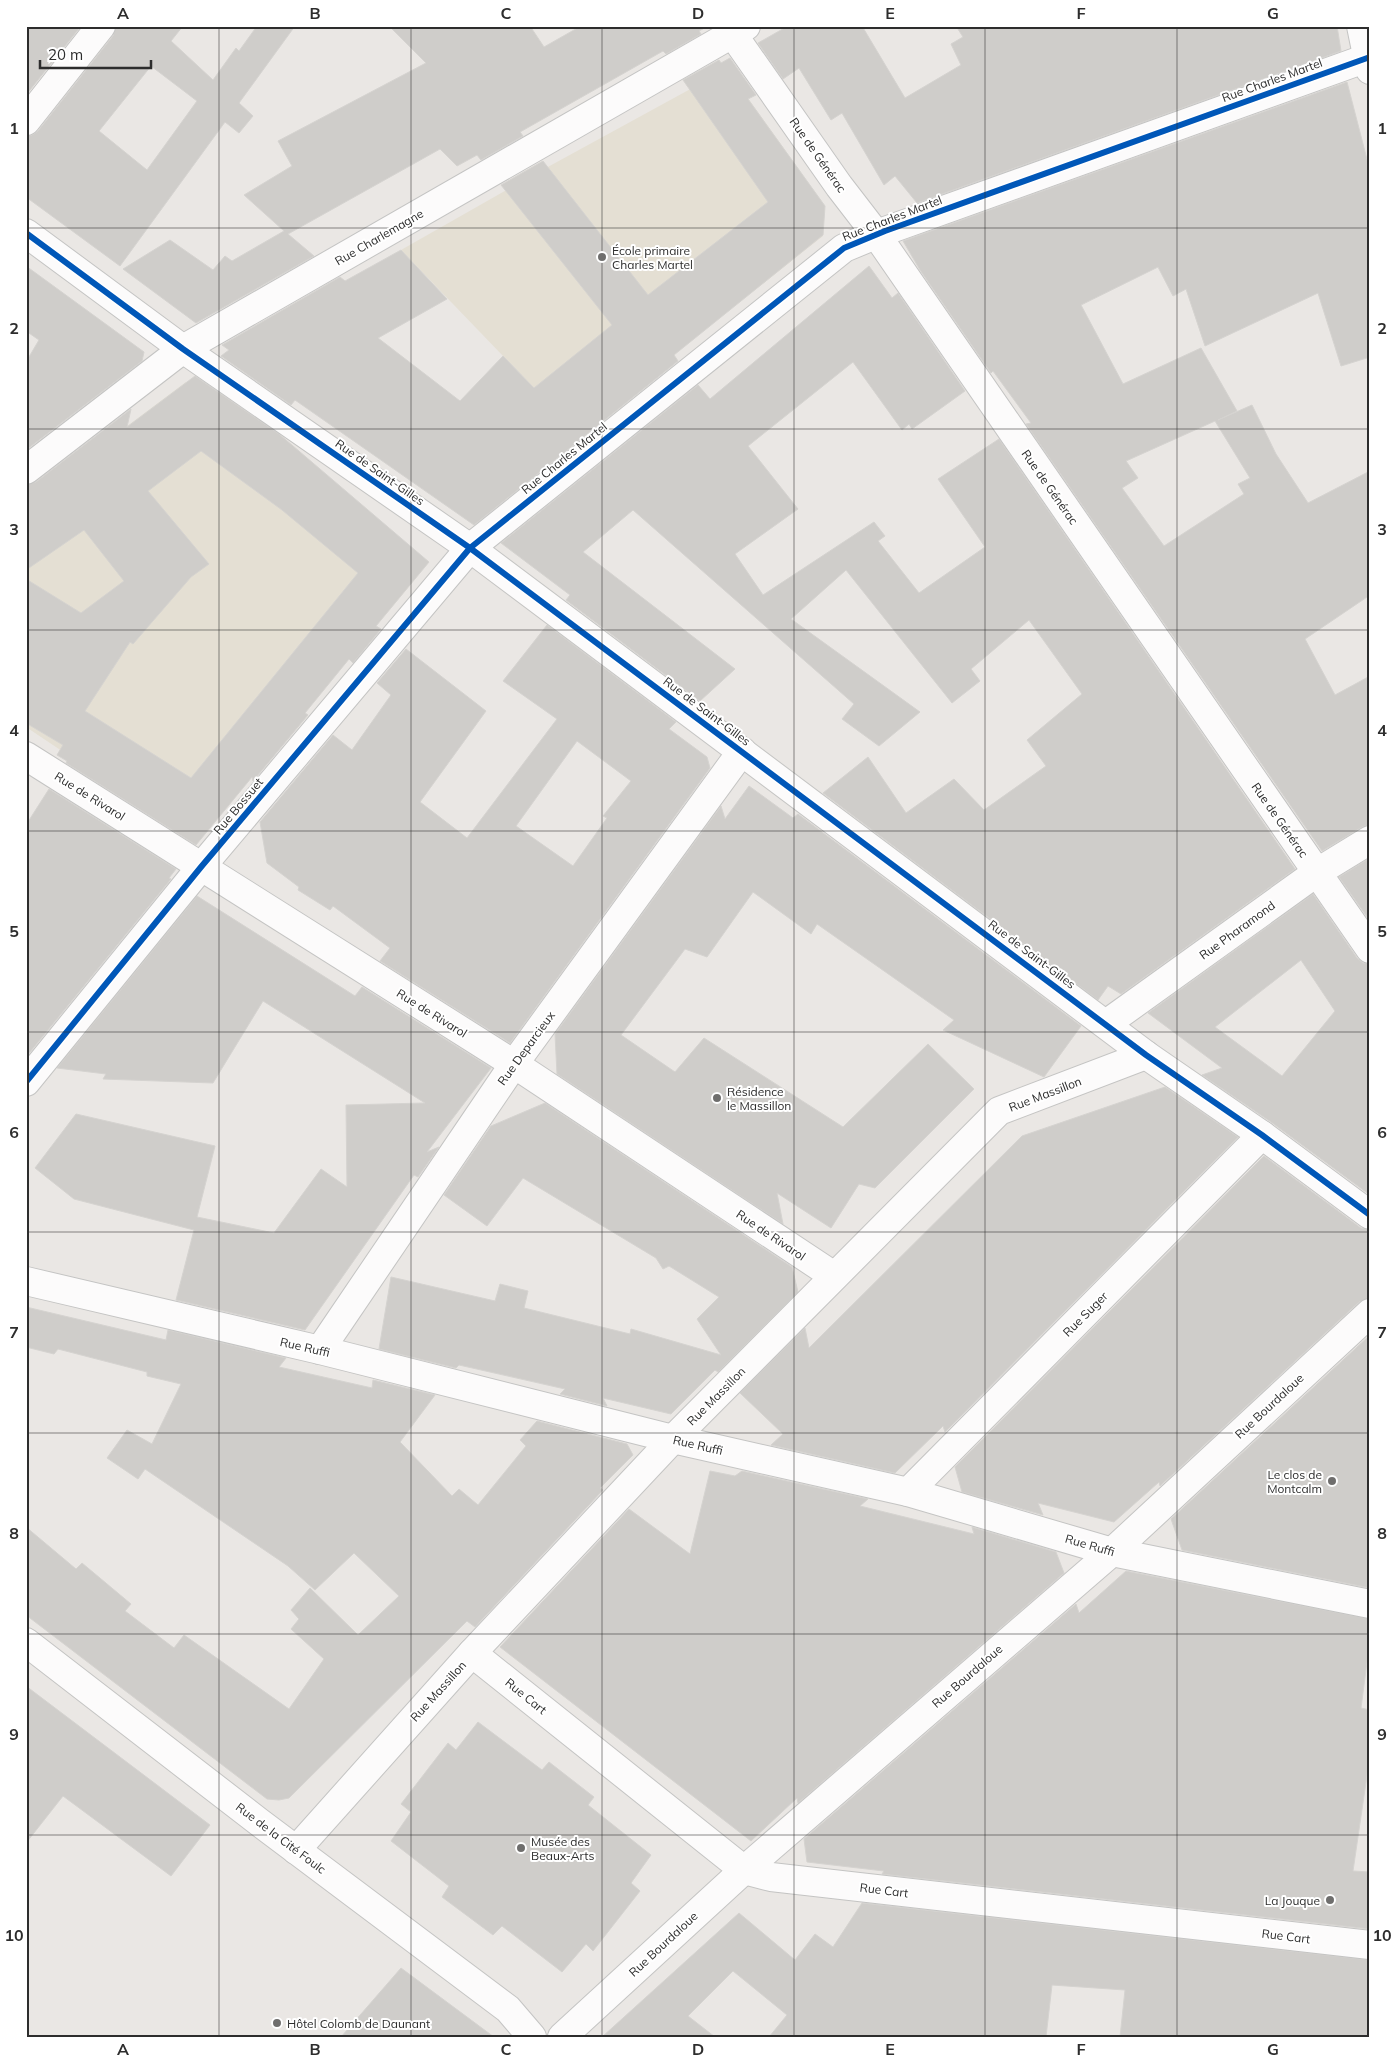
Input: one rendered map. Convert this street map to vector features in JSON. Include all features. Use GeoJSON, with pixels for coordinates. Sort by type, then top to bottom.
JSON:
{"type":"FeatureCollection","features":[{"type":"Feature","properties":{"kind":"street"},"geometry":{"type":"LineString","coordinates":[[26,122],[101,26]]}},
{"type":"Feature","properties":{"kind":"street"},"geometry":{"type":"LineString","coordinates":[[1361,26],[1369,61]]}},
{"type":"Feature","properties":{"kind":"street","name":"Rue de Générac"},"geometry":{"type":"LineString","coordinates":[[735,29],[839,186],[876,234],[1370,949]]}},
{"type":"Feature","properties":{"kind":"street","name":"Rue Charlemagne"},"geometry":{"type":"LineString","coordinates":[[26,470],[184,349],[735,29]]}},
{"type":"Feature","properties":{"kind":"street","name":"Rue Charles Martel"},"geometry":{"type":"LineString","coordinates":[[470,548],[844,248],[876,234],[1369,61]]}},
{"type":"Feature","properties":{"kind":"street","name":"Rue de Saint-Gilles"},"geometry":{"type":"LineString","coordinates":[[26,233],[184,349],[470,548],[1146,1054],[1262,1135],[1370,1215]]}},
{"type":"Feature","properties":{"kind":"street","name":"Rue Bossuet"},"geometry":{"type":"LineString","coordinates":[[26,1082],[202,867],[470,548]]}},
{"type":"Feature","properties":{"kind":"street","name":"Rue Deparcieux"},"geometry":{"type":"LineString","coordinates":[[320,1350],[514,1064],[742,751]]}},
{"type":"Feature","properties":{"kind":"street","name":"Rue de Rivarol"},"geometry":{"type":"LineString","coordinates":[[26,756],[514,1064],[834,1276]]}},
{"type":"Feature","properties":{"kind":"street","name":"Rue Pharamond"},"geometry":{"type":"LineString","coordinates":[[1106,1024],[1316,873],[1370,840]]}},
{"type":"Feature","properties":{"kind":"street","name":"Rue Massillon"},"geometry":{"type":"LineString","coordinates":[[296,1850],[472,1652],[673,1439],[999,1111],[1146,1054]]}},
{"type":"Feature","properties":{"kind":"street","name":"Rue Suger"},"geometry":{"type":"LineString","coordinates":[[908,1492],[1262,1135]]}},
{"type":"Feature","properties":{"kind":"street","name":"Rue Ruffi"},"geometry":{"type":"LineString","coordinates":[[26,1281],[320,1350],[673,1439],[908,1492],[1112,1552],[1370,1604]]}},
{"type":"Feature","properties":{"kind":"street","name":"Rue Bourdaloue"},"geometry":{"type":"LineString","coordinates":[[562,2037],[744,1870],[1112,1552],[1370,1313]]}},
{"type":"Feature","properties":{"kind":"street","name":"Rue de la Cité Foulc"},"geometry":{"type":"LineString","coordinates":[[26,1642],[296,1850],[508,2009],[532,2037]]}},
{"type":"Feature","properties":{"kind":"street","name":"Rue Cart"},"geometry":{"type":"LineString","coordinates":[[472,1652],[744,1870],[771,1877],[1370,1946]]}},
{"type":"Feature","properties":{"kind":"shaded area","name":"École primaire Charles Martel"},"geometry":{"type":"Polygon","coordinates":[[[727,69],[825,206],[823,236],[576,432],[401,250],[727,69]]]}},
{"type":"Feature","properties":{"kind":"shaded area"},"geometry":{"type":"Polygon","coordinates":[[[186,382],[429,562],[198,842],[26,727],[26,502],[186,382]]]}},
{"type":"Feature","properties":{"kind":"building"},"geometry":{"type":"Polygon","coordinates":[[[26,26],[81,26],[26,95],[26,26]]]}},
{"type":"Feature","properties":{"kind":"building"},"geometry":{"type":"Polygon","coordinates":[[[116,26],[183,26],[171,41],[213,80],[236,48],[239,51],[257,26],[295,26],[239,103],[253,116],[239,133],[225,122],[120,266],[26,197],[26,136],[38,131],[113,36],[116,26]],[[151,66],[99,131],[147,170],[197,101],[151,66]]]}},
{"type":"Feature","properties":{"kind":"building"},"geometry":{"type":"Polygon","coordinates":[[[389,26],[530,26],[544,47],[581,26],[708,26],[699,31],[701,34],[666,54],[663,51],[520,132],[523,136],[481,160],[477,155],[457,166],[440,149],[288,234],[314,256],[196,323],[123,269],[170,240],[213,270],[225,256],[232,261],[284,231],[244,195],[292,166],[278,141],[426,63],[389,26]]]}},
{"type":"Feature","properties":{"kind":"building"},"geometry":{"type":"Polygon","coordinates":[[[788,26],[862,26],[905,98],[961,65],[951,44],[963,37],[956,26],[1337,26],[1341,51],[917,203],[895,176],[884,185],[842,113],[831,120],[799,68],[783,79],[758,43],[788,26]]]}},
{"type":"Feature","properties":{"kind":"building"},"geometry":{"type":"Polygon","coordinates":[[[730,58],[756,95],[748,99],[825,206],[823,235],[674,355],[678,361],[474,525],[295,400],[291,405],[221,356],[229,350],[222,345],[340,277],[345,281],[401,250],[447,299],[378,338],[460,401],[503,356],[534,388],[612,325],[501,185],[543,161],[648,295],[768,202],[683,80],[719,60],[721,63],[730,58]]]}},
{"type":"Feature","properties":{"kind":"building"},"geometry":{"type":"Polygon","coordinates":[[[1347,82],[1370,171],[1370,357],[1341,366],[1318,293],[1205,346],[1186,289],[1173,296],[1158,267],[1081,305],[1123,384],[1201,348],[1237,411],[1218,420],[1252,405],[1276,454],[1308,503],[1370,471],[1370,595],[1305,639],[1335,695],[1370,676],[1370,824],[1322,851],[1026,424],[1031,423],[993,371],[991,373],[920,270],[903,241],[1347,82]],[[1215,421],[1126,461],[1138,478],[1122,488],[1164,546],[1244,494],[1238,484],[1250,478],[1215,421]]]}},
{"type":"Feature","properties":{"kind":"building"},"geometry":{"type":"Polygon","coordinates":[[[26,266],[144,352],[142,361],[26,450],[26,362],[39,340],[26,331],[26,266]]]}},
{"type":"Feature","properties":{"kind":"building"},"geometry":{"type":"Polygon","coordinates":[[[869,266],[892,298],[898,293],[965,391],[912,429],[909,424],[902,430],[853,362],[748,446],[798,509],[735,554],[763,595],[874,522],[885,536],[878,541],[919,593],[985,547],[938,479],[999,439],[1295,869],[1121,994],[1108,986],[1098,1000],[823,793],[868,757],[906,813],[954,779],[984,810],[1046,766],[1027,740],[1082,694],[1029,620],[971,669],[980,681],[952,703],[846,570],[791,619],[920,712],[879,746],[842,719],[854,704],[633,510],[583,552],[735,669],[700,701],[566,600],[570,595],[501,543],[698,385],[710,399],[869,266]]]}},
{"type":"Feature","properties":{"kind":"building"},"geometry":{"type":"Polygon","coordinates":[[[195,376],[279,434],[429,562],[376,626],[381,629],[353,663],[349,659],[305,713],[308,715],[253,781],[252,777],[196,845],[66,763],[67,761],[57,755],[63,745],[26,723],[26,579],[81,613],[124,581],[84,530],[26,570],[26,485],[36,482],[131,409],[127,427],[195,376]],[[201,451],[148,491],[209,564],[191,577],[133,644],[130,642],[85,711],[191,778],[358,573],[282,510],[201,451]]]}},
{"type":"Feature","properties":{"kind":"building"},"geometry":{"type":"Polygon","coordinates":[[[547,625],[676,722],[669,729],[707,757],[710,768],[510,1043],[380,961],[390,948],[333,906],[330,910],[298,890],[299,887],[267,863],[260,822],[333,735],[352,750],[391,695],[377,683],[406,649],[486,711],[420,802],[467,838],[557,719],[503,681],[547,625]],[[577,741],[516,826],[573,866],[607,818],[603,816],[631,781],[577,741]]]}},
{"type":"Feature","properties":{"kind":"building"},"geometry":{"type":"Polygon","coordinates":[[[749,786],[793,818],[798,814],[1081,1026],[1044,1077],[943,1030],[954,1020],[817,924],[811,934],[753,892],[707,957],[685,949],[621,1035],[675,1072],[704,1038],[843,1127],[928,1044],[974,1089],[875,1188],[859,1184],[831,1228],[777,1193],[783,1224],[557,1074],[555,1034],[721,806],[725,819],[749,786]]]}},
{"type":"Feature","properties":{"kind":"building"},"geometry":{"type":"Polygon","coordinates":[[[49,789],[176,869],[169,878],[171,879],[26,1057],[26,825],[49,789]]]}},
{"type":"Feature","properties":{"kind":"building"},"geometry":{"type":"Polygon","coordinates":[[[1370,858],[1370,921],[1339,877],[1370,858]]]}},
{"type":"Feature","properties":{"kind":"building"},"geometry":{"type":"Polygon","coordinates":[[[1313,894],[1357,958],[1363,963],[1370,964],[1370,1195],[1271,1122],[1202,1075],[1222,1068],[1148,1013],[1313,894]],[[1301,960],[1215,1027],[1282,1076],[1335,1011],[1301,960]]]}},
{"type":"Feature","properties":{"kind":"building"},"geometry":{"type":"Polygon","coordinates":[[[197,896],[355,996],[362,987],[491,1068],[427,1152],[439,1147],[418,1177],[414,1175],[305,1330],[176,1300],[194,1230],[74,1199],[35,1168],[76,1114],[215,1146],[197,1217],[274,1233],[321,1169],[347,1187],[346,1105],[425,1103],[263,1001],[213,1083],[103,1079],[106,1074],[57,1068],[197,896]]]}},
{"type":"Feature","properties":{"kind":"building"},"geometry":{"type":"Polygon","coordinates":[[[1165,1087],[1238,1137],[945,1432],[943,1426],[895,1473],[771,1445],[783,1434],[740,1393],[805,1328],[809,1348],[1022,1136],[1165,1087]]]}},
{"type":"Feature","properties":{"kind":"building"},"geometry":{"type":"Polygon","coordinates":[[[545,1103],[792,1267],[798,1292],[718,1372],[715,1370],[671,1414],[603,1398],[607,1406],[560,1394],[565,1389],[459,1365],[456,1368],[379,1349],[391,1277],[495,1301],[500,1284],[528,1291],[524,1308],[630,1334],[631,1329],[721,1355],[697,1319],[719,1297],[669,1266],[663,1269],[656,1258],[523,1178],[487,1226],[444,1195],[491,1126],[545,1103]]]}},
{"type":"Feature","properties":{"kind":"building"},"geometry":{"type":"Polygon","coordinates":[[[1264,1156],[1361,1228],[1370,1230],[1370,1298],[1359,1302],[1160,1486],[1159,1482],[1114,1522],[1038,1503],[1043,1515],[962,1492],[955,1467],[1264,1156]]]}},
{"type":"Feature","properties":{"kind":"building"},"geometry":{"type":"Polygon","coordinates":[[[26,1307],[166,1340],[168,1330],[286,1358],[279,1367],[372,1388],[373,1380],[435,1395],[400,1442],[452,1496],[459,1489],[478,1505],[526,1446],[520,1440],[537,1421],[627,1444],[633,1455],[600,1488],[603,1490],[475,1627],[467,1621],[289,1798],[279,1800],[267,1799],[26,1615],[26,1527],[76,1569],[82,1563],[131,1604],[125,1611],[174,1648],[184,1635],[289,1709],[324,1659],[291,1629],[299,1619],[291,1610],[310,1588],[358,1635],[399,1596],[354,1553],[315,1590],[288,1566],[145,1469],[138,1479],[107,1458],[127,1430],[152,1444],[181,1384],[147,1376],[147,1372],[58,1349],[54,1354],[26,1347],[26,1307]]]}},
{"type":"Feature","properties":{"kind":"building"},"geometry":{"type":"Polygon","coordinates":[[[1370,1335],[1370,1588],[1182,1550],[1171,1519],[1370,1335]]]}},
{"type":"Feature","properties":{"kind":"building"},"geometry":{"type":"Polygon","coordinates":[[[710,1471],[735,1476],[742,1471],[868,1499],[860,1506],[974,1534],[972,1527],[1056,1552],[1064,1573],[798,1803],[797,1798],[751,1841],[500,1647],[629,1509],[690,1554],[710,1471]]]}},
{"type":"Feature","properties":{"kind":"building"},"geometry":{"type":"Polygon","coordinates":[[[1126,1571],[1370,1619],[1370,1639],[1361,1708],[1370,1710],[1370,1755],[1353,1871],[1370,1872],[1370,1929],[882,1874],[884,1871],[807,1862],[804,1839],[1076,1604],[1079,1613],[1126,1571]]]}},
{"type":"Feature","properties":{"kind":"building"},"geometry":{"type":"Polygon","coordinates":[[[26,1686],[210,1825],[171,1876],[63,1796],[26,1843],[26,1686]]]}},
{"type":"Feature","properties":{"kind":"building","name":"Musée des Beaux-Arts"},"geometry":{"type":"Polygon","coordinates":[[[478,1722],[542,1770],[549,1762],[594,1797],[588,1805],[651,1855],[631,1883],[640,1891],[593,1951],[586,1944],[562,1972],[502,1926],[493,1935],[442,1897],[449,1886],[391,1841],[411,1812],[401,1804],[448,1743],[456,1750],[478,1722]]]}},
{"type":"Feature","properties":{"kind":"building"},"geometry":{"type":"Polygon","coordinates":[[[862,1903],[1370,1960],[1370,2037],[1120,2037],[1125,1990],[1052,1985],[1046,2037],[769,2037],[787,2015],[733,1971],[688,2016],[715,2037],[602,2037],[739,1913],[795,1960],[815,1934],[833,1947],[862,1903]]]}},
{"type":"Feature","properties":{"kind":"building"},"geometry":{"type":"Polygon","coordinates":[[[401,1968],[494,2037],[341,2037],[401,1968]]]}},
{"type":"Feature","properties":{"kind":"cycle path"},"geometry":{"type":"LineString","coordinates":[[26,1082],[201,867],[470,548],[844,248],[885,231],[1370,57]]}},
{"type":"Feature","properties":{"kind":"cycle path"},"geometry":{"type":"LineString","coordinates":[[26,233],[183,349],[470,548],[1146,1055],[1262,1135],[1370,1215]]}},
{"type":"Feature","properties":{"kind":"place","name":"École primaire Charles Martel"},"geometry":{"type":"Point","coordinates":[602,257]}},
{"type":"Feature","properties":{"kind":"place","name":"Résidence le Massillon"},"geometry":{"type":"Point","coordinates":[717,1098]}},
{"type":"Feature","properties":{"kind":"place","name":"Le clos de Montcalm"},"geometry":{"type":"Point","coordinates":[1332,1481]}},
{"type":"Feature","properties":{"kind":"place","name":"Musée des Beaux-Arts"},"geometry":{"type":"Point","coordinates":[521,1848]}},
{"type":"Feature","properties":{"kind":"place","name":"La Jouque"},"geometry":{"type":"Point","coordinates":[1330,1900]}},
{"type":"Feature","properties":{"kind":"place","name":"Hôtel Colomb de Daunant"},"geometry":{"type":"Point","coordinates":[277,2023]}}]}
